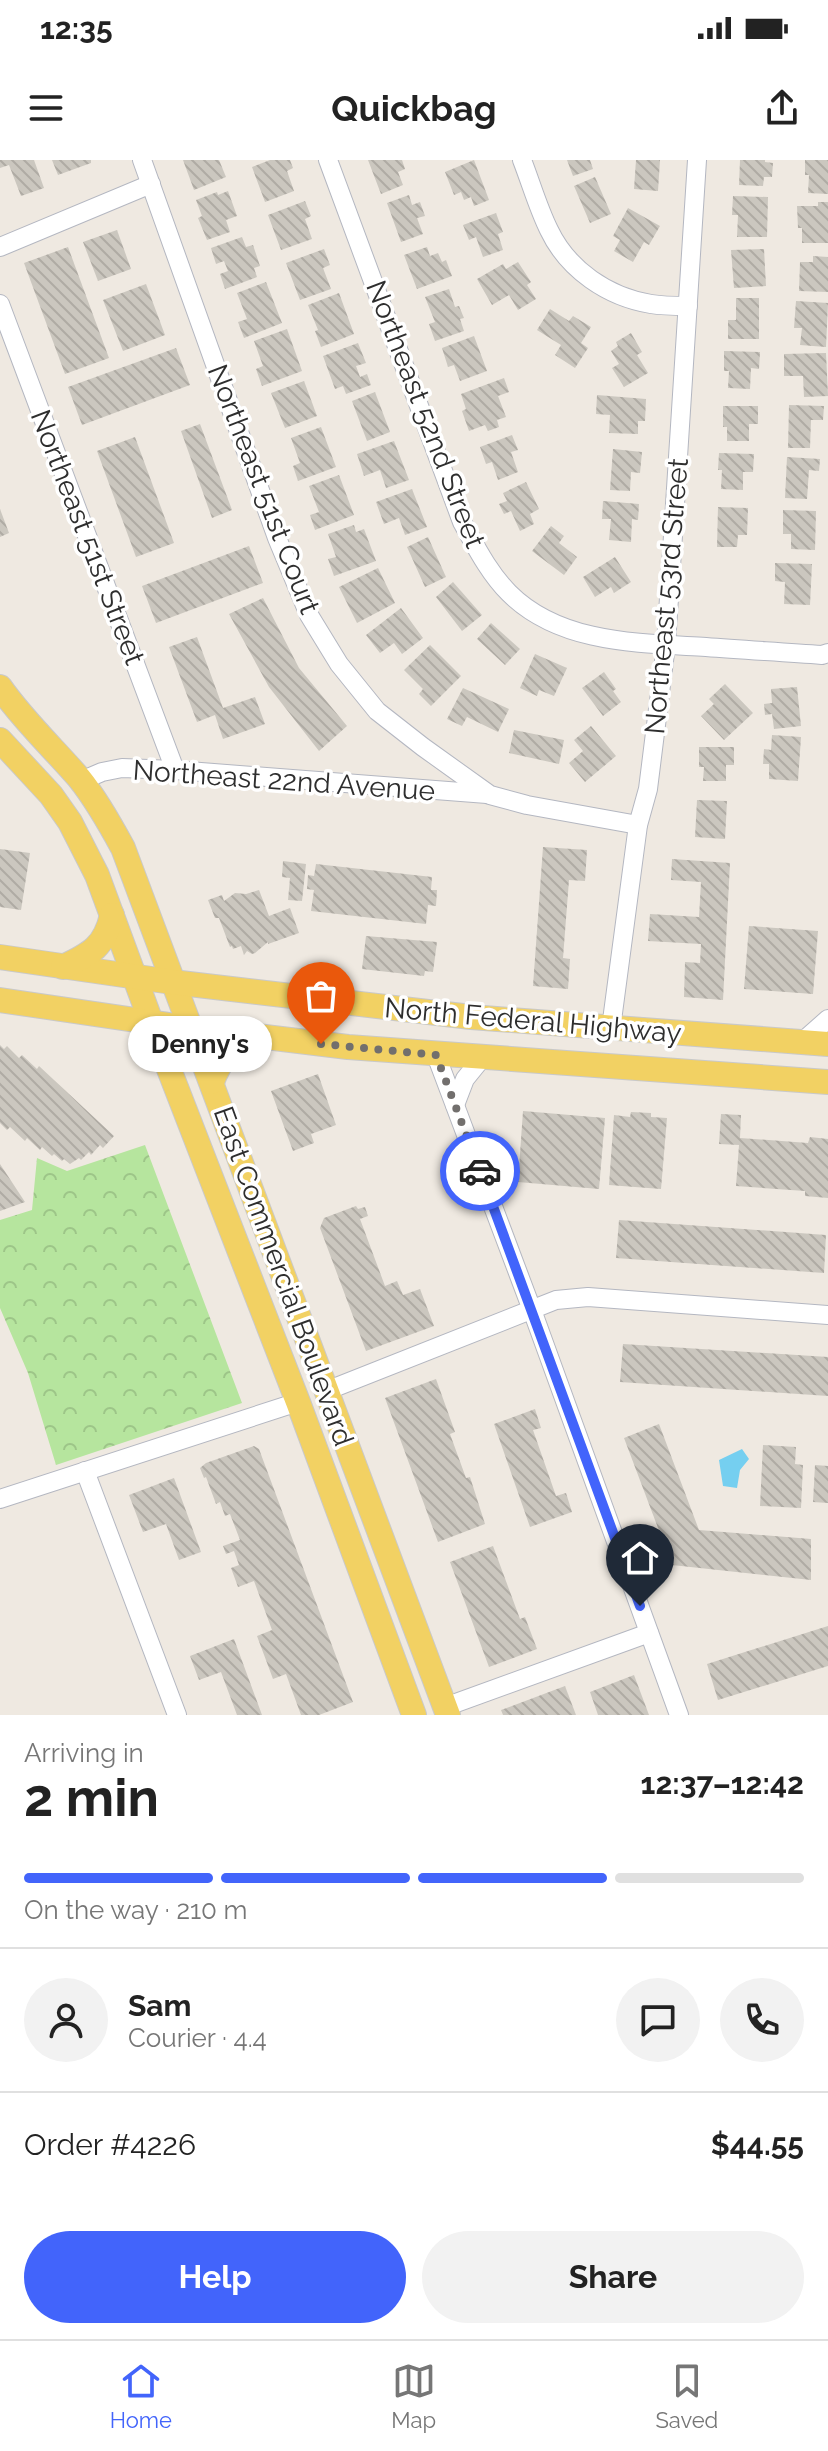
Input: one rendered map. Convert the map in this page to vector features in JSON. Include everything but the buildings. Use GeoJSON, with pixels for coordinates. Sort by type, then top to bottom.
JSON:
{"type":"FeatureCollection","features":[{"type":"Feature","properties":{"kind":"main road","name":"East Commercial Boulevard"},"geometry":{"type":"LineString","coordinates":[[0,687],[13,706],[81,781],[123,848],[447,1711]]}},
{"type":"Feature","properties":{"kind":"main road","name":"East Commercial Boulevard"},"geometry":{"type":"LineString","coordinates":[[0,740],[51,795],[70,822],[97,875],[414,1715]]}},
{"type":"Feature","properties":{"kind":"main road"},"geometry":{"type":"LineString","coordinates":[[63,967],[98,946],[108,932],[112,915]]}},
{"type":"Feature","properties":{"kind":"main road","name":"North Federal Highway"},"geometry":{"type":"LineString","coordinates":[[0,957],[172,982],[471,1017],[828,1044]]}},
{"type":"Feature","properties":{"kind":"main road","name":"North Federal Highway"},"geometry":{"type":"LineString","coordinates":[[0,1000],[190,1028],[436,1055],[828,1082]]}},
{"type":"Feature","properties":{"kind":"main road"},"geometry":{"type":"LineString","coordinates":[[212,1082],[218,1065],[228,1052],[253,1035]]}},
{"type":"Feature","properties":{"kind":"main road"},"geometry":{"type":"LineString","coordinates":[[298,1402],[316,1406],[341,1429]]}},
{"type":"Feature","properties":{"kind":"street","name":"Northeast 51st Court"},"geometry":{"type":"LineString","coordinates":[[142,160],[277,538],[309,615],[339,664],[377,711],[490,795],[527,805],[638,825]]}},
{"type":"Feature","properties":{"kind":"street","name":"Northeast 52nd Street"},"geometry":{"type":"LineString","coordinates":[[328,160],[462,522],[486,566],[510,594],[534,613],[563,628],[600,638],[666,645]]}},
{"type":"Feature","properties":{"kind":"street"},"geometry":{"type":"LineString","coordinates":[[522,160],[550,232],[570,262],[595,284],[623,297],[652,305],[688,306]]}},
{"type":"Feature","properties":{"kind":"street","name":"Northeast 53rd Street"},"geometry":{"type":"LineString","coordinates":[[611,1028],[638,825],[648,789],[666,645],[697,160]]}},
{"type":"Feature","properties":{"kind":"street"},"geometry":{"type":"LineString","coordinates":[[0,247],[151,184]]}},
{"type":"Feature","properties":{"kind":"street","name":"Northeast 51st Street"},"geometry":{"type":"LineString","coordinates":[[0,304],[175,770]]}},
{"type":"Feature","properties":{"kind":"street"},"geometry":{"type":"LineString","coordinates":[[666,645],[828,653]]}},
{"type":"Feature","properties":{"kind":"street","name":"Northeast 22nd Avenue"},"geometry":{"type":"LineString","coordinates":[[81,781],[122,768],[490,795]]}},
{"type":"Feature","properties":{"kind":"street"},"geometry":{"type":"LineString","coordinates":[[802,1042],[828,1019]]}},
{"type":"Feature","properties":{"kind":"street"},"geometry":{"type":"LineString","coordinates":[[436,1055],[679,1715]]}},
{"type":"Feature","properties":{"kind":"street"},"geometry":{"type":"LineString","coordinates":[[455,1105],[465,1079],[482,1058]]}},
{"type":"Feature","properties":{"kind":"street"},"geometry":{"type":"LineString","coordinates":[[326,1391],[556,1300],[588,1297],[828,1315]]}},
{"type":"Feature","properties":{"kind":"street"},"geometry":{"type":"LineString","coordinates":[[0,1499],[298,1402]]}},
{"type":"Feature","properties":{"kind":"street"},"geometry":{"type":"LineString","coordinates":[[85,1471],[177,1715]]}},
{"type":"Feature","properties":{"kind":"street"},"geometry":{"type":"LineString","coordinates":[[447,1711],[649,1633]]}},
{"type":"Feature","properties":{"kind":"green space"},"geometry":{"type":"Polygon","coordinates":[[[145,1145],[242,1403],[56,1465],[28,1373],[0,1308],[0,1220],[32,1210],[37,1158],[67,1171],[145,1145]]]}},
{"type":"Feature","properties":{"kind":"water"},"geometry":{"type":"Polygon","coordinates":[[[742,1449],[749,1459],[740,1470],[737,1488],[723,1486],[719,1460],[742,1449]]]}},
{"type":"Feature","properties":{"kind":"way so far"},"geometry":{"type":"LineString","coordinates":[[321,1044],[436,1055],[480,1171]]}},
{"type":"Feature","properties":{"kind":"place","name":"Denny's"},"geometry":{"type":"Point","coordinates":[321,1044]}},
{"type":"Feature","properties":{"kind":"route"},"geometry":{"type":"LineString","coordinates":[[480,1171],[640,1606]]}}]}
